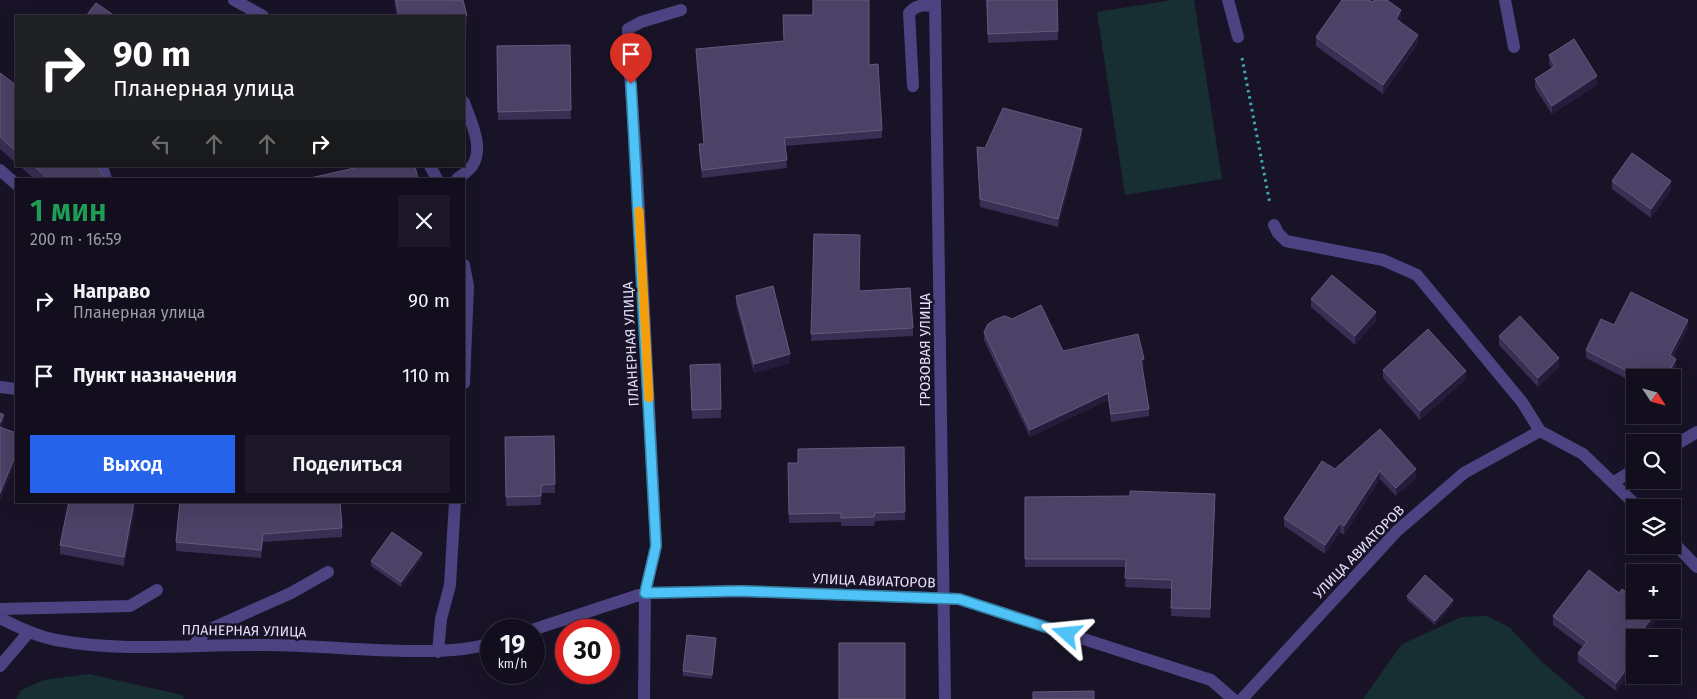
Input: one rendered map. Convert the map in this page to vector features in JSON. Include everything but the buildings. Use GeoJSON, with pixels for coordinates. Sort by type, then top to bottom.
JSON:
{"type":"FeatureCollection","features":[{"type":"Feature","properties":{"kind":"street"},"geometry":{"type":"LineString","coordinates":[[234,0],[261,15]]}},
{"type":"Feature","properties":{"kind":"street"},"geometry":{"type":"LineString","coordinates":[[1228,0],[1238,37]]}},
{"type":"Feature","properties":{"kind":"street"},"geometry":{"type":"LineString","coordinates":[[1505,0],[1514,47]]}},
{"type":"Feature","properties":{"kind":"street"},"geometry":{"type":"LineString","coordinates":[[913,86],[909,13],[914,7],[935,3]]}},
{"type":"Feature","properties":{"kind":"street","name":"ГРОЗОВАЯ УЛИЦА"},"geometry":{"type":"LineString","coordinates":[[935,3],[942,598],[945,699]]}},
{"type":"Feature","properties":{"kind":"street","name":"ПЛАНЕРНАЯ УЛИЦА"},"geometry":{"type":"LineString","coordinates":[[645,593],[656,546],[628,29],[641,22],[682,10]]}},
{"type":"Feature","properties":{"kind":"street"},"geometry":{"type":"LineString","coordinates":[[458,178],[472,166],[477,153],[476,137],[465,105]]}},
{"type":"Feature","properties":{"kind":"street"},"geometry":{"type":"LineString","coordinates":[[0,170],[15,183]]}},
{"type":"Feature","properties":{"kind":"street"},"geometry":{"type":"LineString","coordinates":[[1274,225],[1278,233],[1286,241],[1383,260],[1417,276],[1522,402],[1540,431],[1583,454],[1630,499]]}},
{"type":"Feature","properties":{"kind":"street"},"geometry":{"type":"LineString","coordinates":[[465,270],[468,286],[465,359]]}},
{"type":"Feature","properties":{"kind":"street"},"geometry":{"type":"LineString","coordinates":[[0,387],[15,389]]}},
{"type":"Feature","properties":{"kind":"street","name":"УЛИЦА АВИАТОРОВ"},"geometry":{"type":"LineString","coordinates":[[1242,699],[1397,531],[1464,474],[1540,431]]}},
{"type":"Feature","properties":{"kind":"street"},"geometry":{"type":"LineString","coordinates":[[1681,442],[1697,432]]}},
{"type":"Feature","properties":{"kind":"street"},"geometry":{"type":"LineString","coordinates":[[1614,482],[1626,475]]}},
{"type":"Feature","properties":{"kind":"street"},"geometry":{"type":"LineString","coordinates":[[438,652],[441,619],[450,585],[455,503]]}},
{"type":"Feature","properties":{"kind":"street"},"geometry":{"type":"LineString","coordinates":[[1681,551],[1697,567]]}},
{"type":"Feature","properties":{"kind":"street"},"geometry":{"type":"LineString","coordinates":[[194,645],[206,632],[291,593],[328,572]]}},
{"type":"Feature","properties":{"kind":"street"},"geometry":{"type":"LineString","coordinates":[[0,609],[130,606],[157,590]]}},
{"type":"Feature","properties":{"kind":"street","name":"УЛИЦА АВИАТОРОВ"},"geometry":{"type":"LineString","coordinates":[[645,593],[740,591],[959,599],[1212,680],[1233,699]]}},
{"type":"Feature","properties":{"kind":"street"},"geometry":{"type":"LineString","coordinates":[[545,626],[645,593],[644,699]]}},
{"type":"Feature","properties":{"kind":"street","name":"ПЛАНЕРНАЯ УЛИЦА"},"geometry":{"type":"LineString","coordinates":[[0,618],[29,632],[56,640],[96,645],[153,647],[266,644],[375,651],[438,652],[480,645]]}},
{"type":"Feature","properties":{"kind":"street"},"geometry":{"type":"LineString","coordinates":[[0,666],[29,632]]}},
{"type":"Feature","properties":{"kind":"path"},"geometry":{"type":"LineString","coordinates":[[1238,37],[1274,225]]}},
{"type":"Feature","properties":{"kind":"green space"},"geometry":{"type":"Polygon","coordinates":[[[1172,0],[1194,0],[1222,179],[1125,195],[1097,12],[1172,0]]]}},
{"type":"Feature","properties":{"kind":"green space"},"geometry":{"type":"Polygon","coordinates":[[[1487,616],[1509,627],[1542,662],[1586,699],[1363,699],[1402,644],[1462,617],[1487,616]]]}},
{"type":"Feature","properties":{"kind":"green space"},"geometry":{"type":"Polygon","coordinates":[[[89,674],[182,695],[184,699],[16,699],[21,690],[44,680],[89,674]]]}},
{"type":"Feature","properties":{"kind":"slow traffic"},"geometry":{"type":"LineString","coordinates":[[639,211],[649,398]]}},
{"type":"Feature","properties":{"kind":"route"},"geometry":{"type":"LineString","coordinates":[[631,84],[656,546],[645,593],[740,591],[959,599],[1067,634]]}}]}
